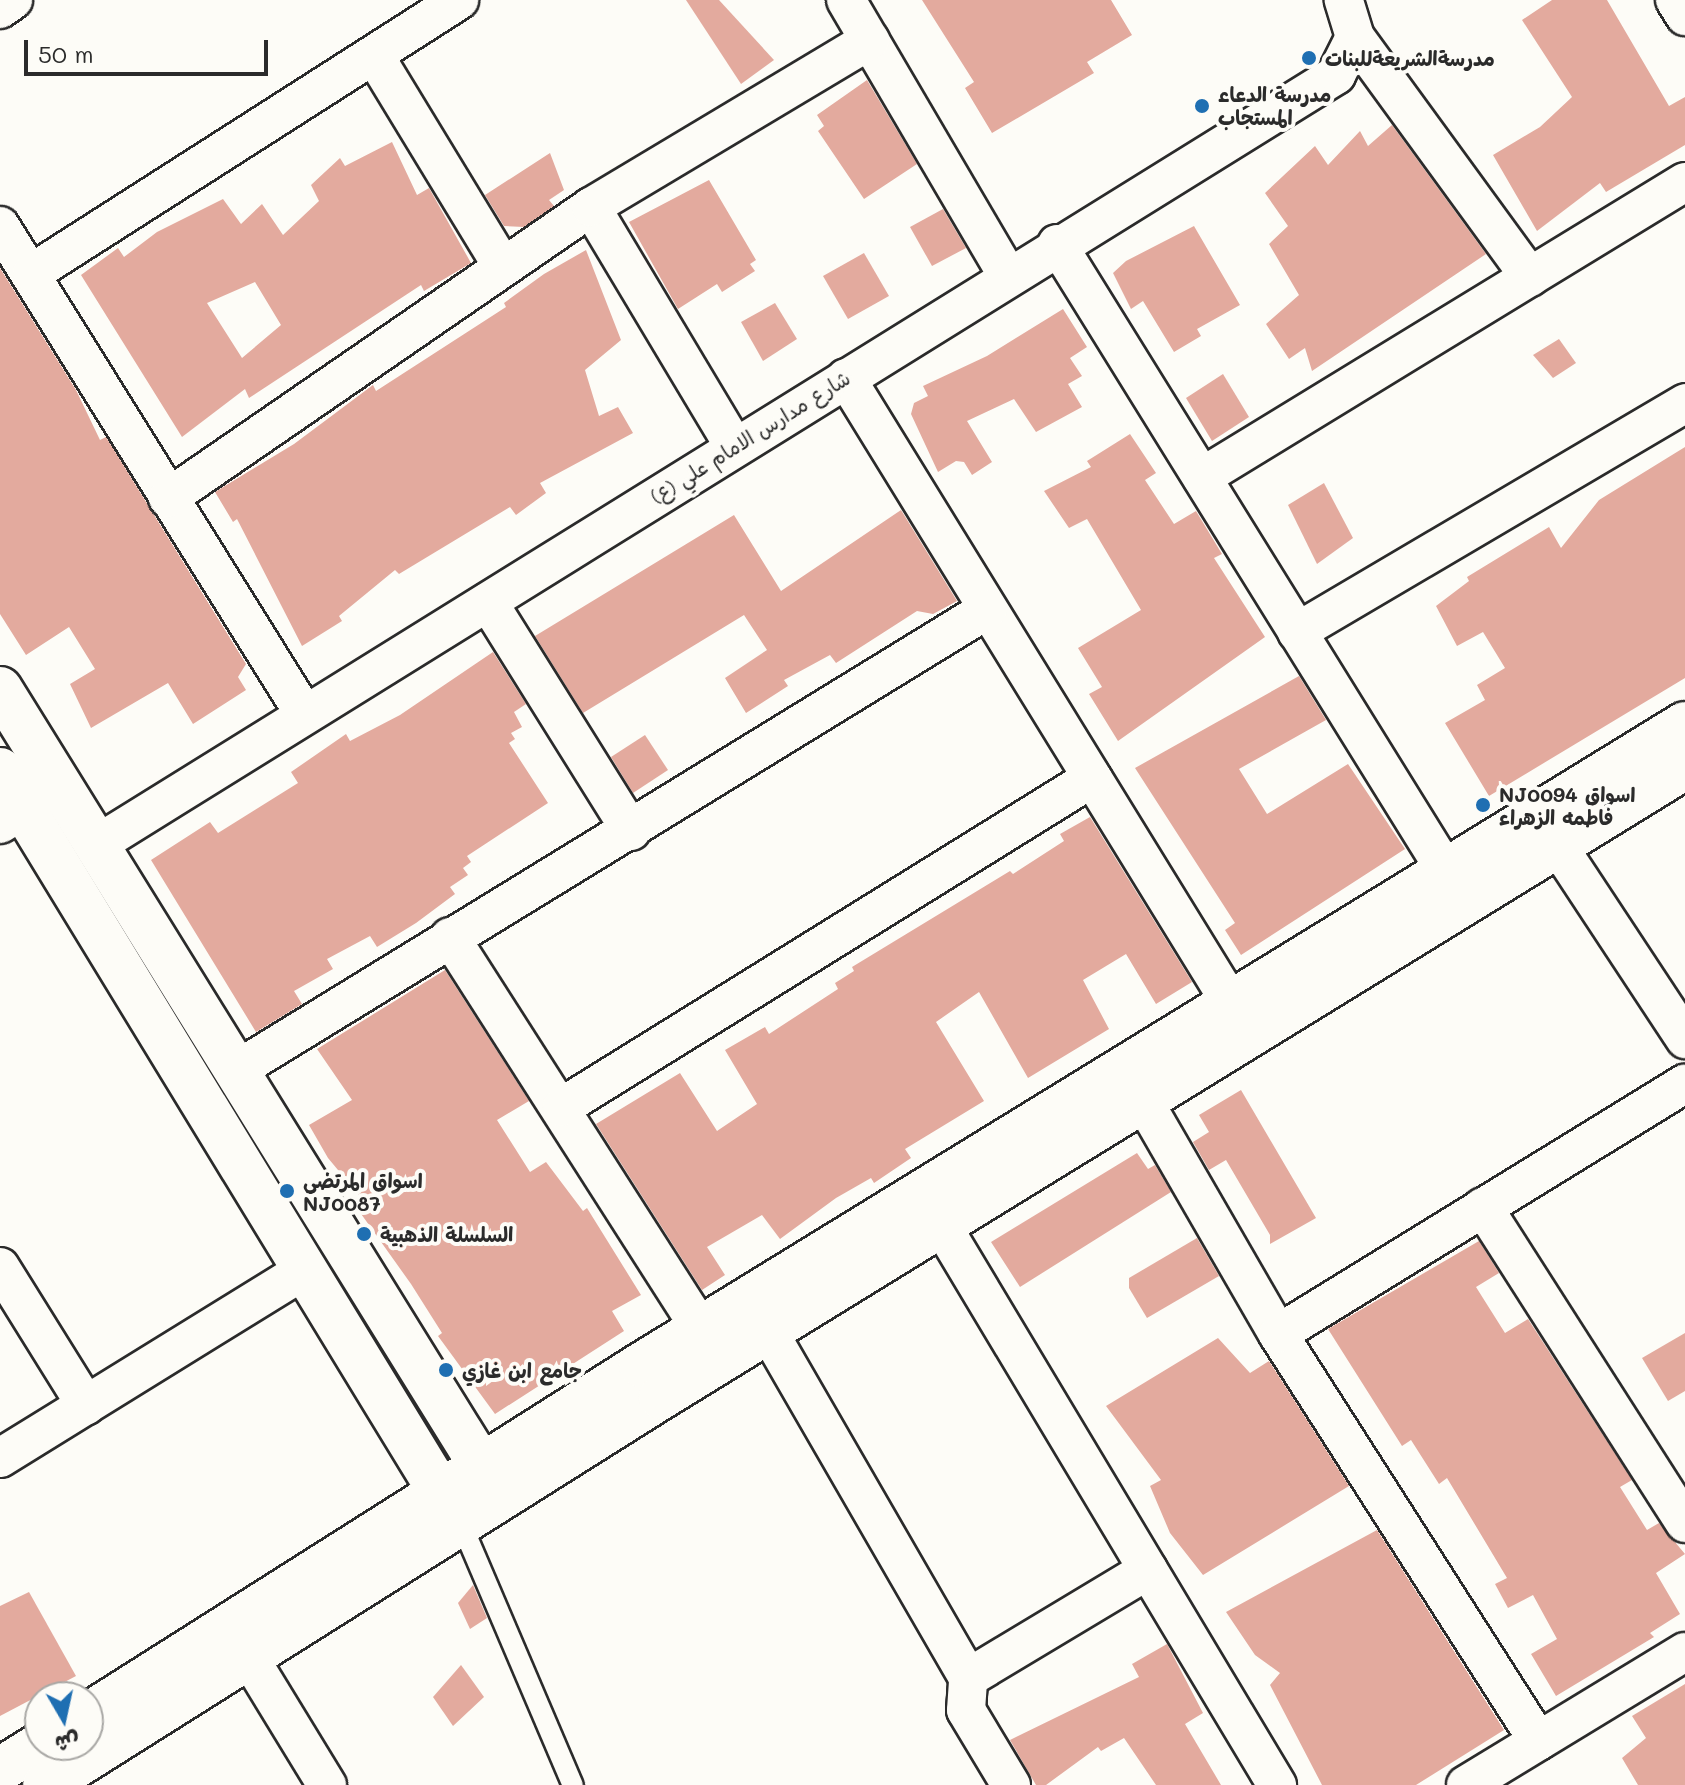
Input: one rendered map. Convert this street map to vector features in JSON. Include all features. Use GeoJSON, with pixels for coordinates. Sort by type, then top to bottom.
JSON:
{"type":"FeatureCollection","features":[{"type":"Feature","properties":{"kind":"street"},"geometry":{"type":"LineString","coordinates":[[0,9],[13,0]]}},
{"type":"Feature","properties":{"kind":"street"},"geometry":{"type":"LineString","coordinates":[[32,273],[459,0]]}},
{"type":"Feature","properties":{"kind":"street"},"geometry":{"type":"LineString","coordinates":[[846,0],[1008,276]]}},
{"type":"Feature","properties":{"kind":"street"},"geometry":{"type":"LineString","coordinates":[[1344,0],[1355,37],[1530,277]]}},
{"type":"Feature","properties":{"kind":"street"},"geometry":{"type":"LineString","coordinates":[[1675,0],[1685,16]]}},
{"type":"Feature","properties":{"kind":"street","name":"شارع مدارس الامام علي (ع)"},"geometry":{"type":"LineString","coordinates":[[96,845],[1057,244],[1336,75],[1355,37]]}},
{"type":"Feature","properties":{"kind":"street"},"geometry":{"type":"LineString","coordinates":[[168,498],[591,207],[870,40]]}},
{"type":"Feature","properties":{"kind":"street"},"geometry":{"type":"LineString","coordinates":[[374,55],[503,267]]}},
{"type":"Feature","properties":{"kind":"street"},"geometry":{"type":"LineString","coordinates":[[1202,477],[1685,182]]}},
{"type":"Feature","properties":{"kind":"street"},"geometry":{"type":"LineString","coordinates":[[591,207],[734,446]]}},
{"type":"Feature","properties":{"kind":"street"},"geometry":{"type":"LineString","coordinates":[[0,226],[305,715]]}},
{"type":"Feature","properties":{"kind":"street"},"geometry":{"type":"LineString","coordinates":[[1057,244],[1444,868]]}},
{"type":"Feature","properties":{"kind":"street"},"geometry":{"type":"LineString","coordinates":[[846,378],[1231,1003]]}},
{"type":"Feature","properties":{"kind":"street"},"geometry":{"type":"LineString","coordinates":[[1297,632],[1685,403]]}},
{"type":"Feature","properties":{"kind":"street"},"geometry":{"type":"LineString","coordinates":[[488,602],[631,831]]}},
{"type":"Feature","properties":{"kind":"street"},"geometry":{"type":"LineString","coordinates":[[235,1071],[450,937],[631,831],[988,609]]}},
{"type":"Feature","properties":{"kind":"street"},"geometry":{"type":"LineString","coordinates":[[0,689],[482,1467]]}},
{"type":"Feature","properties":{"kind":"street"},"geometry":{"type":"LineString","coordinates":[[104,1706],[451,1508],[651,1381],[701,1329],[1231,1003],[1444,868],[1685,724]]}},
{"type":"Feature","properties":{"kind":"street"},"geometry":{"type":"LineString","coordinates":[[45,1785],[250,1659],[451,1508],[482,1467],[651,1381],[768,1331],[1144,1102],[1556,843],[1685,767]]}},
{"type":"Feature","properties":{"kind":"street"},"geometry":{"type":"LineString","coordinates":[[0,770],[12,817],[306,1269],[451,1508]]}},
{"type":"Feature","properties":{"kind":"street"},"geometry":{"type":"LineString","coordinates":[[562,1107],[1092,778]]}},
{"type":"Feature","properties":{"kind":"street"},"geometry":{"type":"LineString","coordinates":[[1556,843],[1685,1039]]}},
{"type":"Feature","properties":{"kind":"street"},"geometry":{"type":"LineString","coordinates":[[450,937],[562,1107],[701,1329]]}},
{"type":"Feature","properties":{"kind":"street"},"geometry":{"type":"LineString","coordinates":[[1278,1334],[1685,1084]]}},
{"type":"Feature","properties":{"kind":"street"},"geometry":{"type":"LineString","coordinates":[[1144,1102],[1278,1334],[1538,1741]]}},
{"type":"Feature","properties":{"kind":"street"},"geometry":{"type":"LineString","coordinates":[[1483,1207],[1685,1523]]}},
{"type":"Feature","properties":{"kind":"street"},"geometry":{"type":"LineString","coordinates":[[942,1226],[1277,1785]]}},
{"type":"Feature","properties":{"kind":"street"},"geometry":{"type":"LineString","coordinates":[[0,1267],[86,1405]]}},
{"type":"Feature","properties":{"kind":"street"},"geometry":{"type":"LineString","coordinates":[[0,1458],[306,1269]]}},
{"type":"Feature","properties":{"kind":"street"},"geometry":{"type":"LineString","coordinates":[[768,1331],[968,1678],[966,1710],[1011,1785]]}},
{"type":"Feature","properties":{"kind":"street"},"geometry":{"type":"LineString","coordinates":[[968,1678],[1148,1570]]}},
{"type":"Feature","properties":{"kind":"street"},"geometry":{"type":"LineString","coordinates":[[1466,1785],[1685,1652]]}},
{"type":"Feature","properties":{"kind":"street"},"geometry":{"type":"LineString","coordinates":[[250,1659],[327,1785]]}},
{"type":"Feature","properties":{"kind":"street"},"geometry":{"type":"LineString","coordinates":[[0,1770],[24,1755]]}},
{"type":"Feature","properties":{"kind":"lane"},"geometry":{"type":"LineString","coordinates":[[451,1508],[573,1785]]}},
{"type":"Feature","properties":{"kind":"building"},"geometry":{"type":"Polygon","coordinates":[[[686,0],[719,0],[774,60],[741,84],[686,0]]]}},
{"type":"Feature","properties":{"kind":"building"},"geometry":{"type":"Polygon","coordinates":[[[922,0],[1111,0],[1132,35],[1087,62],[1094,73],[992,133],[965,88],[974,82],[922,0]]]}},
{"type":"Feature","properties":{"kind":"building"},"geometry":{"type":"Polygon","coordinates":[[[1552,0],[1607,0],[1669,106],[1685,97],[1685,145],[1606,192],[1600,183],[1537,231],[1493,155],[1540,127],[1572,97],[1522,20],[1552,0]]]}},
{"type":"Feature","properties":{"kind":"building"},"geometry":{"type":"Polygon","coordinates":[[[867,80],[917,164],[864,199],[818,131],[824,126],[817,115],[867,80]]]}},
{"type":"Feature","properties":{"kind":"building"},"geometry":{"type":"Polygon","coordinates":[[[1392,125],[1486,254],[1312,371],[1305,348],[1289,359],[1266,324],[1299,295],[1269,244],[1288,226],[1265,193],[1315,146],[1328,165],[1360,131],[1368,146],[1392,125]]]}},
{"type":"Feature","properties":{"kind":"building"},"geometry":{"type":"Polygon","coordinates":[[[392,142],[417,195],[429,188],[471,263],[424,291],[421,285],[249,398],[245,389],[182,437],[81,275],[118,248],[124,257],[157,232],[223,199],[241,224],[262,204],[283,235],[319,201],[311,185],[340,158],[345,166],[392,142]],[[255,282],[207,303],[242,358],[281,325],[255,282]]]}},
{"type":"Feature","properties":{"kind":"building"},"geometry":{"type":"Polygon","coordinates":[[[550,153],[564,190],[549,200],[554,206],[524,227],[504,226],[485,195],[550,153]]]}},
{"type":"Feature","properties":{"kind":"building"},"geometry":{"type":"Polygon","coordinates":[[[709,180],[756,260],[750,264],[755,271],[722,292],[717,284],[678,309],[629,222],[709,180]]]}},
{"type":"Feature","properties":{"kind":"building"},"geometry":{"type":"Polygon","coordinates":[[[943,209],[966,248],[932,266],[910,227],[943,209]]]}},
{"type":"Feature","properties":{"kind":"building"},"geometry":{"type":"Polygon","coordinates":[[[1194,226],[1240,305],[1197,329],[1201,336],[1174,352],[1143,301],[1131,309],[1113,273],[1126,261],[1194,226]]]}},
{"type":"Feature","properties":{"kind":"building"},"geometry":{"type":"Polygon","coordinates":[[[586,250],[621,340],[585,370],[599,416],[618,407],[633,433],[540,483],[546,493],[516,515],[510,507],[399,574],[395,570],[339,616],[342,621],[302,646],[237,519],[233,522],[215,492],[294,444],[373,385],[376,391],[506,307],[504,303],[544,274],[586,250]]]}},
{"type":"Feature","properties":{"kind":"building"},"geometry":{"type":"Polygon","coordinates":[[[864,253],[889,296],[848,319],[823,276],[864,253]]]}},
{"type":"Feature","properties":{"kind":"building"},"geometry":{"type":"Polygon","coordinates":[[[0,268],[76,390],[100,440],[106,437],[246,664],[238,677],[246,690],[193,724],[168,683],[91,728],[70,684],[95,669],[69,627],[26,655],[0,614],[0,268]]]}},
{"type":"Feature","properties":{"kind":"building"},"geometry":{"type":"Polygon","coordinates":[[[775,303],[797,339],[763,361],[741,322],[775,303]]]}},
{"type":"Feature","properties":{"kind":"building"},"geometry":{"type":"Polygon","coordinates":[[[1063,309],[1087,347],[1070,358],[1082,376],[1068,384],[1082,407],[1036,432],[1014,399],[967,421],[992,462],[972,475],[964,462],[956,461],[938,472],[911,414],[914,403],[928,396],[923,386],[987,356],[1063,309]]]}},
{"type":"Feature","properties":{"kind":"building"},"geometry":{"type":"Polygon","coordinates":[[[1559,339],[1576,363],[1553,378],[1533,355],[1559,339]]]}},
{"type":"Feature","properties":{"kind":"building"},"geometry":{"type":"Polygon","coordinates":[[[1223,374],[1249,417],[1212,441],[1186,398],[1223,374]]]}},
{"type":"Feature","properties":{"kind":"building"},"geometry":{"type":"Polygon","coordinates":[[[1130,434],[1156,473],[1145,480],[1174,524],[1196,511],[1222,554],[1214,558],[1265,637],[1118,741],[1089,694],[1102,687],[1078,648],[1141,610],[1087,519],[1069,528],[1044,491],[1091,467],[1087,461],[1130,434]]]}},
{"type":"Feature","properties":{"kind":"building"},"geometry":{"type":"Polygon","coordinates":[[[1685,447],[1685,678],[1489,796],[1445,723],[1485,700],[1477,685],[1505,668],[1483,632],[1457,646],[1436,606],[1469,581],[1467,577],[1549,527],[1561,548],[1599,500],[1685,447]]]}},
{"type":"Feature","properties":{"kind":"building"},"geometry":{"type":"Polygon","coordinates":[[[1324,483],[1353,538],[1317,564],[1288,505],[1324,483]]]}},
{"type":"Feature","properties":{"kind":"building"},"geometry":{"type":"Polygon","coordinates":[[[901,510],[957,601],[933,614],[917,611],[836,663],[830,655],[784,680],[788,686],[746,713],[725,678],[767,650],[744,615],[583,713],[535,636],[734,515],[781,591],[901,510]]]}},
{"type":"Feature","properties":{"kind":"building"},"geometry":{"type":"Polygon","coordinates":[[[493,652],[526,704],[514,712],[522,727],[511,733],[515,739],[509,743],[548,803],[467,856],[471,862],[463,868],[468,875],[450,887],[455,894],[377,947],[370,936],[327,959],[333,969],[294,991],[302,1004],[256,1032],[151,860],[210,822],[218,833],[298,783],[291,772],[346,734],[350,741],[400,715],[493,652]]]}},
{"type":"Feature","properties":{"kind":"building"},"geometry":{"type":"Polygon","coordinates":[[[1299,676],[1326,720],[1239,769],[1267,814],[1348,764],[1405,849],[1241,955],[1225,930],[1235,923],[1135,768],[1299,676]]]}},
{"type":"Feature","properties":{"kind":"building"},"geometry":{"type":"Polygon","coordinates":[[[645,735],[668,770],[633,793],[611,757],[645,735]]]}},
{"type":"Feature","properties":{"kind":"building"},"geometry":{"type":"Polygon","coordinates":[[[1090,817],[1192,982],[1156,1004],[1126,954],[1083,980],[1109,1029],[1028,1078],[979,992],[936,1022],[984,1101],[905,1149],[911,1158],[874,1183],[871,1178],[836,1198],[780,1239],[762,1215],[707,1247],[725,1275],[702,1290],[596,1124],[680,1073],[717,1131],[757,1104],[725,1050],[765,1027],[769,1034],[838,989],[835,983],[854,971],[852,967],[1010,871],[1013,874],[1064,841],[1060,834],[1090,817]]]}},
{"type":"Feature","properties":{"kind":"building"},"geometry":{"type":"Polygon","coordinates":[[[445,970],[529,1101],[497,1120],[530,1172],[546,1162],[583,1211],[587,1208],[641,1295],[612,1311],[624,1331],[495,1414],[438,1336],[442,1333],[359,1211],[368,1206],[328,1158],[309,1125],[352,1100],[317,1049],[445,970]]]}},
{"type":"Feature","properties":{"kind":"building"},"geometry":{"type":"Polygon","coordinates":[[[1241,1090],[1316,1218],[1270,1244],[1270,1235],[1226,1160],[1209,1170],[1193,1142],[1209,1132],[1199,1115],[1241,1090]]]}},
{"type":"Feature","properties":{"kind":"building"},"geometry":{"type":"Polygon","coordinates":[[[1137,1153],[1148,1169],[1155,1165],[1171,1192],[1020,1287],[991,1242],[1137,1153]]]}},
{"type":"Feature","properties":{"kind":"building"},"geometry":{"type":"Polygon","coordinates":[[[1197,1238],[1219,1276],[1147,1318],[1129,1288],[1129,1278],[1197,1238]]]}},
{"type":"Feature","properties":{"kind":"building"},"geometry":{"type":"Polygon","coordinates":[[[1479,1241],[1499,1273],[1476,1287],[1505,1333],[1528,1319],[1632,1480],[1620,1487],[1647,1530],[1659,1523],[1685,1554],[1656,1573],[1680,1614],[1650,1633],[1654,1637],[1556,1696],[1531,1654],[1557,1639],[1533,1595],[1508,1608],[1495,1584],[1507,1578],[1447,1478],[1439,1484],[1411,1440],[1402,1446],[1328,1329],[1479,1241]]]}},
{"type":"Feature","properties":{"kind":"building"},"geometry":{"type":"Polygon","coordinates":[[[1685,1333],[1685,1391],[1668,1401],[1642,1358],[1685,1333]]]}},
{"type":"Feature","properties":{"kind":"building"},"geometry":{"type":"Polygon","coordinates":[[[1218,1338],[1250,1373],[1269,1361],[1349,1486],[1203,1575],[1170,1533],[1150,1486],[1161,1480],[1106,1406],[1218,1338]]]}},
{"type":"Feature","properties":{"kind":"building"},"geometry":{"type":"Polygon","coordinates":[[[1377,1530],[1504,1730],[1416,1785],[1322,1785],[1270,1685],[1280,1673],[1255,1655],[1226,1612],[1377,1530]]]}},
{"type":"Feature","properties":{"kind":"building"},"geometry":{"type":"Polygon","coordinates":[[[473,1585],[487,1618],[470,1629],[458,1603],[473,1585]]]}},
{"type":"Feature","properties":{"kind":"building"},"geometry":{"type":"Polygon","coordinates":[[[29,1592],[76,1676],[66,1681],[24,1681],[24,1703],[0,1716],[0,1606],[29,1592]]]}},
{"type":"Feature","properties":{"kind":"building"},"geometry":{"type":"Polygon","coordinates":[[[1167,1644],[1203,1713],[1185,1724],[1221,1785],[1156,1785],[1124,1738],[1101,1751],[1098,1747],[1046,1785],[1036,1785],[1010,1740],[1139,1677],[1132,1664],[1167,1644]]]}},
{"type":"Feature","properties":{"kind":"building"},"geometry":{"type":"Polygon","coordinates":[[[461,1665],[484,1697],[453,1726],[433,1697],[461,1665]]]}},
{"type":"Feature","properties":{"kind":"building"},"geometry":{"type":"Polygon","coordinates":[[[1685,1684],[1685,1785],[1638,1785],[1622,1758],[1646,1738],[1632,1716],[1685,1684]]]}},
{"type":"Feature","properties":{"kind":"place","name":"مدرسةالشريعةللبنات"},"geometry":{"type":"Point","coordinates":[1309,58]}},
{"type":"Feature","properties":{"kind":"place","name":"مدرسة الدعاء المستجاب"},"geometry":{"type":"Point","coordinates":[1202,106]}},
{"type":"Feature","properties":{"kind":"place","name":"NJ0094 اسواق فاطمه الزهراء"},"geometry":{"type":"Point","coordinates":[1483,805]}},
{"type":"Feature","properties":{"kind":"place","name":"اسواق المرتضى NJ0087"},"geometry":{"type":"Point","coordinates":[287,1191]}},
{"type":"Feature","properties":{"kind":"place","name":"السلسلة الذهبية"},"geometry":{"type":"Point","coordinates":[364,1234]}},
{"type":"Feature","properties":{"kind":"place","name":"جامع ابن غازي"},"geometry":{"type":"Point","coordinates":[446,1370]}}]}
